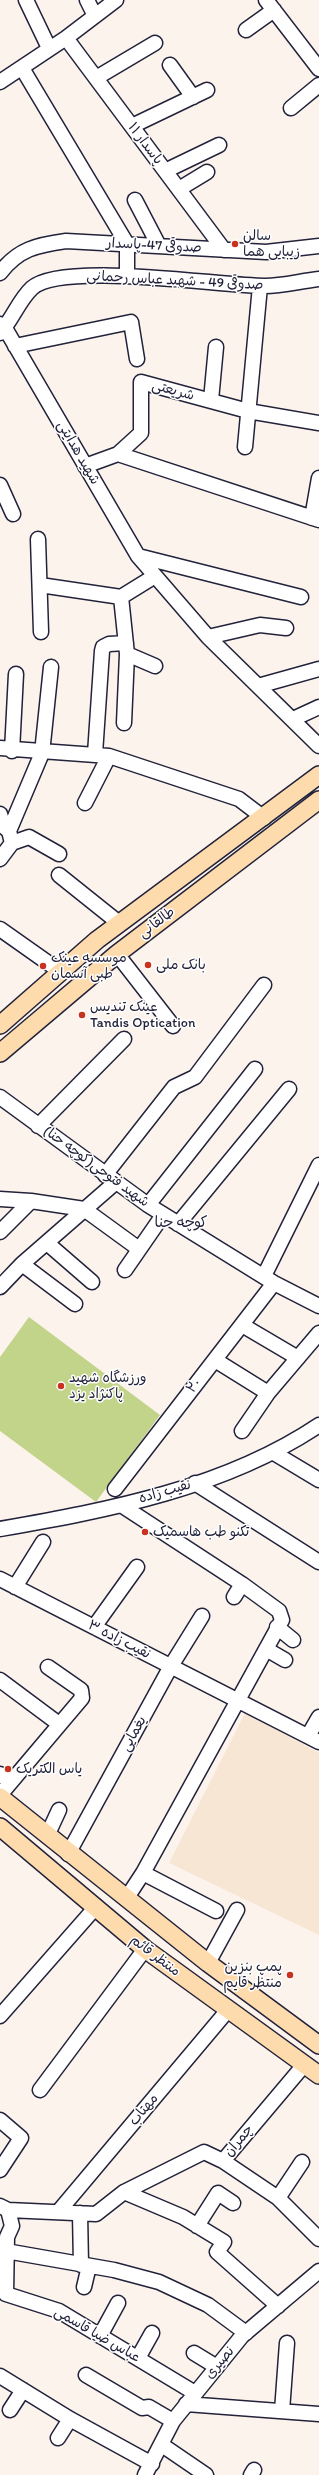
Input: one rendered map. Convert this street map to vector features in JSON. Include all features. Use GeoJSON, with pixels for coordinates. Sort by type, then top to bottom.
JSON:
{"type":"FeatureCollection","features":[{"type":"Feature","properties":{"kind":"main road","name":"طالقانی"},"geometry":{"type":"LineString","coordinates":[[0,1025],[120,922],[264,818],[319,775]]}},
{"type":"Feature","properties":{"kind":"main road","name":"طالقانی"},"geometry":{"type":"LineString","coordinates":[[0,1053],[117,954],[319,800]]}},
{"type":"Feature","properties":{"kind":"main road","name":"منتظر قائم"},"geometry":{"type":"LineString","coordinates":[[0,1796],[68,1854],[208,1963],[319,2045]]}},
{"type":"Feature","properties":{"kind":"main road","name":"منتظر قائم"},"geometry":{"type":"LineString","coordinates":[[0,1827],[145,1949],[319,2075]]}},
{"type":"Feature","properties":{"kind":"street"},"geometry":{"type":"LineString","coordinates":[[26,0],[49,48]]}},
{"type":"Feature","properties":{"kind":"street"},"geometry":{"type":"LineString","coordinates":[[86,0],[95,16]]}},
{"type":"Feature","properties":{"kind":"street"},"geometry":{"type":"LineString","coordinates":[[0,82],[66,38],[116,0]]}},
{"type":"Feature","properties":{"kind":"street"},"geometry":{"type":"LineString","coordinates":[[246,30],[270,5],[319,69]]}},
{"type":"Feature","properties":{"kind":"street","name":"پاسدار ۱۱"},"geometry":{"type":"LineString","coordinates":[[66,38],[224,250]]}},
{"type":"Feature","properties":{"kind":"street"},"geometry":{"type":"LineString","coordinates":[[96,78],[155,43]]}},
{"type":"Feature","properties":{"kind":"street"},"geometry":{"type":"LineString","coordinates":[[170,65],[193,97]]}},
{"type":"Feature","properties":{"kind":"street"},"geometry":{"type":"LineString","coordinates":[[22,68],[127,248],[127,273]]}},
{"type":"Feature","properties":{"kind":"street"},"geometry":{"type":"LineString","coordinates":[[291,108],[319,84]]}},
{"type":"Feature","properties":{"kind":"street"},"geometry":{"type":"LineString","coordinates":[[132,126],[207,90]]}},
{"type":"Feature","properties":{"kind":"street"},"geometry":{"type":"LineString","coordinates":[[165,171],[220,145]]}},
{"type":"Feature","properties":{"kind":"street"},"geometry":{"type":"LineString","coordinates":[[179,189],[207,172]]}},
{"type":"Feature","properties":{"kind":"street"},"geometry":{"type":"LineString","coordinates":[[135,200],[158,246]]}},
{"type":"Feature","properties":{"kind":"street","name":"صدوقی 47-پاسدار"},"geometry":{"type":"LineString","coordinates":[[0,273],[10,260],[37,245],[66,241],[127,248],[158,246],[266,252],[319,246]]}},
{"type":"Feature","properties":{"kind":"street","name":"صدوقی 49 - شهید عباس رحمانی"},"geometry":{"type":"LineString","coordinates":[[2,328],[32,288],[52,280],[127,273],[260,286],[319,279]]}},
{"type":"Feature","properties":{"kind":"street"},"geometry":{"type":"LineString","coordinates":[[245,447],[260,286]]}},
{"type":"Feature","properties":{"kind":"street"},"geometry":{"type":"LineString","coordinates":[[16,346],[131,322],[137,359]]}},
{"type":"Feature","properties":{"kind":"street","name":"شهید هدایتی"},"geometry":{"type":"LineString","coordinates":[[2,328],[16,346],[138,556],[208,637],[319,746]]}},
{"type":"Feature","properties":{"kind":"street"},"geometry":{"type":"LineString","coordinates":[[211,400],[216,347]]}},
{"type":"Feature","properties":{"kind":"street","name":"شریعتی"},"geometry":{"type":"LineString","coordinates":[[85,466],[118,454],[141,433],[141,382],[248,411],[319,423]]}},
{"type":"Feature","properties":{"kind":"street"},"geometry":{"type":"LineString","coordinates":[[118,454],[315,519],[319,478]]}},
{"type":"Feature","properties":{"kind":"street"},"geometry":{"type":"LineString","coordinates":[[0,485],[13,514]]}},
{"type":"Feature","properties":{"kind":"street"},"geometry":{"type":"LineString","coordinates":[[38,539],[41,632]]}},
{"type":"Feature","properties":{"kind":"street"},"geometry":{"type":"LineString","coordinates":[[138,556],[301,597]]}},
{"type":"Feature","properties":{"kind":"street"},"geometry":{"type":"LineString","coordinates":[[40,585],[121,597],[155,576]]}},
{"type":"Feature","properties":{"kind":"street"},"geometry":{"type":"LineString","coordinates":[[121,597],[127,649],[124,723]]}},
{"type":"Feature","properties":{"kind":"street"},"geometry":{"type":"LineString","coordinates":[[208,637],[260,625],[286,628]]}},
{"type":"Feature","properties":{"kind":"street"},"geometry":{"type":"LineString","coordinates":[[95,754],[103,647],[108,644],[127,649],[155,666]]}},
{"type":"Feature","properties":{"kind":"street"},"geometry":{"type":"LineString","coordinates":[[0,859],[42,753],[51,667]]}},
{"type":"Feature","properties":{"kind":"street"},"geometry":{"type":"LineString","coordinates":[[258,686],[319,669]]}},
{"type":"Feature","properties":{"kind":"street"},"geometry":{"type":"LineString","coordinates":[[16,674],[6,750],[109,756],[239,799],[264,818]]}},
{"type":"Feature","properties":{"kind":"street"},"geometry":{"type":"LineString","coordinates":[[293,719],[319,707]]}},
{"type":"Feature","properties":{"kind":"street"},"geometry":{"type":"LineString","coordinates":[[85,803],[109,756]]}},
{"type":"Feature","properties":{"kind":"street"},"geometry":{"type":"LineString","coordinates":[[0,814],[4,827],[10,837]]}},
{"type":"Feature","properties":{"kind":"street"},"geometry":{"type":"LineString","coordinates":[[10,837],[28,837],[59,854]]}},
{"type":"Feature","properties":{"kind":"street"},"geometry":{"type":"LineString","coordinates":[[59,875],[120,922]]}},
{"type":"Feature","properties":{"kind":"street"},"geometry":{"type":"LineString","coordinates":[[0,929],[61,972]]}},
{"type":"Feature","properties":{"kind":"street"},"geometry":{"type":"LineString","coordinates":[[117,954],[173,1026]]}},
{"type":"Feature","properties":{"kind":"street"},"geometry":{"type":"LineString","coordinates":[[0,1287],[22,1264],[84,1209],[110,1179],[174,1087],[195,1077],[264,985]]}},
{"type":"Feature","properties":{"kind":"street"},"geometry":{"type":"LineString","coordinates":[[38,1126],[124,1039]]}},
{"type":"Feature","properties":{"kind":"street"},"geometry":{"type":"LineString","coordinates":[[148,1205],[255,1069]]}},
{"type":"Feature","properties":{"kind":"street"},"geometry":{"type":"LineString","coordinates":[[178,1224],[289,1089]]}},
{"type":"Feature","properties":{"kind":"street","name":"(کوچه حنا)شهید فتوحی"},"geometry":{"type":"LineString","coordinates":[[0,1097],[110,1179],[163,1215],[269,1280],[319,1306]]}},
{"type":"Feature","properties":{"kind":"street","name":"۲۰"},"geometry":{"type":"LineString","coordinates":[[115,1489],[242,1325],[269,1280],[319,1165]]}},
{"type":"Feature","properties":{"kind":"street"},"geometry":{"type":"LineString","coordinates":[[0,1199],[31,1200],[84,1209],[140,1249]]}},
{"type":"Feature","properties":{"kind":"street"},"geometry":{"type":"LineString","coordinates":[[0,1232],[31,1200]]}},
{"type":"Feature","properties":{"kind":"street"},"geometry":{"type":"LineString","coordinates":[[125,1270],[163,1215]]}},
{"type":"Feature","properties":{"kind":"street"},"geometry":{"type":"LineString","coordinates":[[47,1243],[92,1282]]}},
{"type":"Feature","properties":{"kind":"street"},"geometry":{"type":"LineString","coordinates":[[22,1264],[74,1304]]}},
{"type":"Feature","properties":{"kind":"street"},"geometry":{"type":"LineString","coordinates":[[242,1325],[298,1358]]}},
{"type":"Feature","properties":{"kind":"street"},"geometry":{"type":"LineString","coordinates":[[242,1431],[268,1393],[319,1334]]}},
{"type":"Feature","properties":{"kind":"street"},"geometry":{"type":"LineString","coordinates":[[215,1360],[268,1393]]}},
{"type":"Feature","properties":{"kind":"street","name":"نقیب زاده"},"geometry":{"type":"LineString","coordinates":[[0,1529],[85,1514],[195,1483],[274,1452],[319,1425]]}},
{"type":"Feature","properties":{"kind":"street"},"geometry":{"type":"LineString","coordinates":[[274,1452],[319,1480]]}},
{"type":"Feature","properties":{"kind":"street"},"geometry":{"type":"LineString","coordinates":[[195,1483],[319,1562]]}},
{"type":"Feature","properties":{"kind":"street"},"geometry":{"type":"LineString","coordinates":[[121,1504],[242,1584],[282,1615],[282,1620],[238,1701],[143,1873],[126,1899]]}},
{"type":"Feature","properties":{"kind":"street"},"geometry":{"type":"LineString","coordinates":[[15,1587],[43,1542]]}},
{"type":"Feature","properties":{"kind":"street"},"geometry":{"type":"LineString","coordinates":[[94,1628],[138,1567]]}},
{"type":"Feature","properties":{"kind":"street","name":"نقیب زاده ۳"},"geometry":{"type":"LineString","coordinates":[[0,1579],[313,1739]]}},
{"type":"Feature","properties":{"kind":"street"},"geometry":{"type":"LineString","coordinates":[[234,1597],[242,1584]]}},
{"type":"Feature","properties":{"kind":"street","name":"یغمایی"},"geometry":{"type":"LineString","coordinates":[[68,1854],[171,1666],[202,1616]]}},
{"type":"Feature","properties":{"kind":"street"},"geometry":{"type":"LineString","coordinates":[[277,1627],[292,1640]]}},
{"type":"Feature","properties":{"kind":"street"},"geometry":{"type":"LineString","coordinates":[[266,1649],[285,1660]]}},
{"type":"Feature","properties":{"kind":"street"},"geometry":{"type":"LineString","coordinates":[[0,1796],[5,1778],[59,1724],[82,1698],[83,1694],[81,1690],[48,1667]]}},
{"type":"Feature","properties":{"kind":"street"},"geometry":{"type":"LineString","coordinates":[[0,1680],[59,1724]]}},
{"type":"Feature","properties":{"kind":"street"},"geometry":{"type":"LineString","coordinates":[[313,1739],[319,1717]]}},
{"type":"Feature","properties":{"kind":"street"},"geometry":{"type":"LineString","coordinates":[[47,1836],[59,1810]]}},
{"type":"Feature","properties":{"kind":"street"},"geometry":{"type":"LineString","coordinates":[[143,1873],[216,1911]]}},
{"type":"Feature","properties":{"kind":"street"},"geometry":{"type":"LineString","coordinates":[[0,2016],[95,1908]]}},
{"type":"Feature","properties":{"kind":"street"},"geometry":{"type":"LineString","coordinates":[[208,1963],[237,1910]]}},
{"type":"Feature","properties":{"kind":"street"},"geometry":{"type":"LineString","coordinates":[[40,2090],[145,1949]]}},
{"type":"Feature","properties":{"kind":"street","name":"مهتاب"},"geometry":{"type":"LineString","coordinates":[[59,2211],[228,2010]]}},
{"type":"Feature","properties":{"kind":"street","name":"چمران"},"geometry":{"type":"LineString","coordinates":[[80,2213],[96,2214],[124,2192],[204,2152],[223,2161],[304,2065]]}},
{"type":"Feature","properties":{"kind":"street"},"geometry":{"type":"LineString","coordinates":[[0,2120],[21,2138],[0,2170]]}},
{"type":"Feature","properties":{"kind":"street"},"geometry":{"type":"LineString","coordinates":[[223,2161],[278,2198],[319,2239]]}},
{"type":"Feature","properties":{"kind":"street"},"geometry":{"type":"LineString","coordinates":[[278,2198],[302,2162]]}},
{"type":"Feature","properties":{"kind":"street"},"geometry":{"type":"LineString","coordinates":[[124,2192],[183,2217],[224,2242],[217,2252],[278,2306]]}},
{"type":"Feature","properties":{"kind":"street"},"geometry":{"type":"LineString","coordinates":[[197,2226],[218,2193],[233,2203]]}},
{"type":"Feature","properties":{"kind":"street"},"geometry":{"type":"LineString","coordinates":[[4,2208],[80,2213],[85,2265],[84,2287]]}},
{"type":"Feature","properties":{"kind":"street","name":"عباس ضیا قاسمی"},"geometry":{"type":"LineString","coordinates":[[4,2208],[12,2226],[7,2237],[3,2269],[6,2294],[59,2311],[195,2393]]}},
{"type":"Feature","properties":{"kind":"street"},"geometry":{"type":"LineString","coordinates":[[6,2251],[114,2270],[159,2282],[208,2305],[246,2334]]}},
{"type":"Feature","properties":{"kind":"street","name":"نصیری"},"geometry":{"type":"LineString","coordinates":[[149,2469],[173,2421],[216,2367],[246,2334],[319,2271]]}},
{"type":"Feature","properties":{"kind":"street"},"geometry":{"type":"LineString","coordinates":[[100,2336],[118,2303]]}},
{"type":"Feature","properties":{"kind":"street"},"geometry":{"type":"LineString","coordinates":[[138,2358],[152,2333]]}},
{"type":"Feature","properties":{"kind":"street"},"geometry":{"type":"LineString","coordinates":[[282,2411],[287,2343]]}},
{"type":"Feature","properties":{"kind":"street"},"geometry":{"type":"LineString","coordinates":[[194,2353],[216,2367]]}},
{"type":"Feature","properties":{"kind":"street"},"geometry":{"type":"LineString","coordinates":[[86,2375],[142,2408],[149,2407],[173,2421]]}},
{"type":"Feature","properties":{"kind":"street"},"geometry":{"type":"LineString","coordinates":[[0,2376],[149,2469]]}},
{"type":"Feature","properties":{"kind":"street"},"geometry":{"type":"LineString","coordinates":[[10,2410],[23,2390]]}},
{"type":"Feature","properties":{"kind":"street"},"geometry":{"type":"LineString","coordinates":[[186,2404],[319,2414]]}},
{"type":"Feature","properties":{"kind":"street"},"geometry":{"type":"LineString","coordinates":[[58,2438],[70,2419]]}},
{"type":"Feature","properties":{"kind":"street"},"geometry":{"type":"LineString","coordinates":[[162,2445],[206,2475]]}},
{"type":"Feature","properties":{"kind":"shaded area"},"geometry":{"type":"Polygon","coordinates":[[[245,1713],[319,1753],[319,1935],[169,1863],[245,1713]]]}},
{"type":"Feature","properties":{"kind":"green space","name":"ورزشگاه شهید پاکنژاد یزد"},"geometry":{"type":"Polygon","coordinates":[[[29,1317],[160,1415],[96,1502],[0,1431],[0,1357],[29,1317]]]}},
{"type":"Feature","properties":{"kind":"place","name":"سالن زیبایی هما"},"geometry":{"type":"Point","coordinates":[235,244]}},
{"type":"Feature","properties":{"kind":"place","name":"بانک ملی"},"geometry":{"type":"Point","coordinates":[148,965]}},
{"type":"Feature","properties":{"kind":"place","name":"موسسه عینک طبی آسمان"},"geometry":{"type":"Point","coordinates":[43,966]}},
{"type":"Feature","properties":{"kind":"place","name":"عینک تندیس Tandis Optication"},"geometry":{"type":"Point","coordinates":[82,1015]}},
{"type":"Feature","properties":{"kind":"place","name":"ورزشگاه شهید پاکنژاد یزد"},"geometry":{"type":"Point","coordinates":[61,1386]}},
{"type":"Feature","properties":{"kind":"place","name":"تکنو طب هاسمیک"},"geometry":{"type":"Point","coordinates":[145,1532]}},
{"type":"Feature","properties":{"kind":"place","name":"یاس الکتریک"},"geometry":{"type":"Point","coordinates":[8,1769]}},
{"type":"Feature","properties":{"kind":"place","name":"پمپ بنزین منتظر قایم"},"geometry":{"type":"Point","coordinates":[290,1975]}},
{"type":"Feature","properties":{"kind":"district","name":"کوچه حنا"},"geometry":{"type":"Point","coordinates":[181,1223]}}]}
